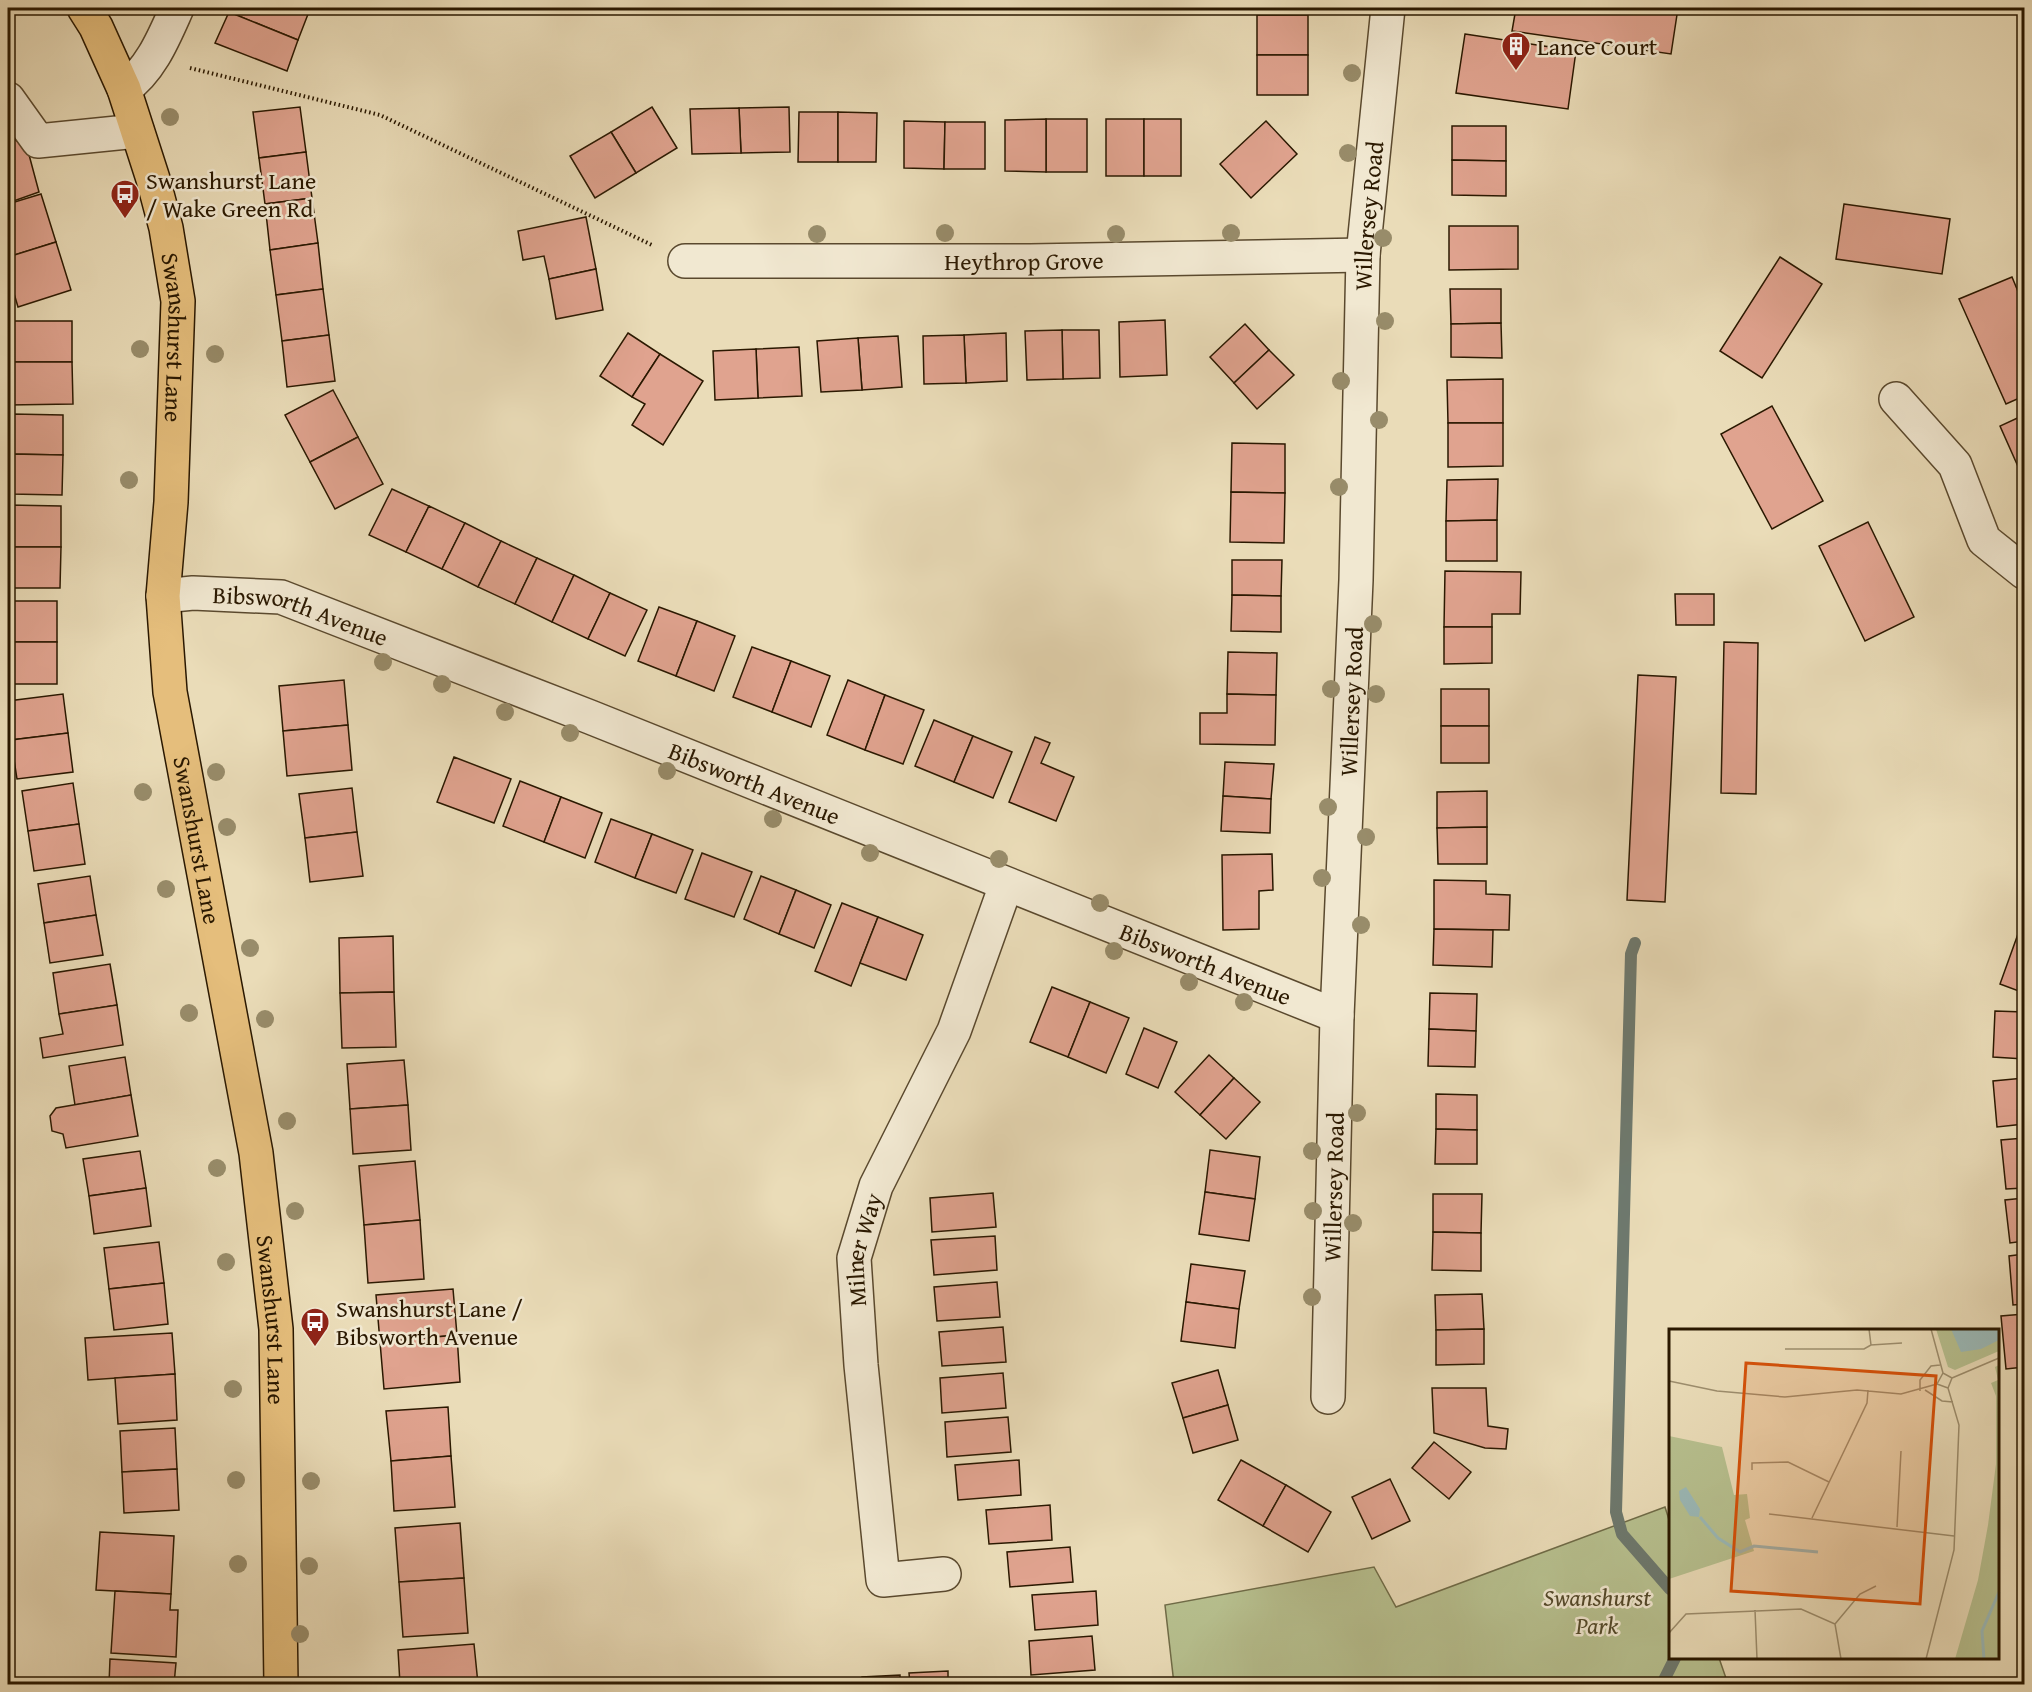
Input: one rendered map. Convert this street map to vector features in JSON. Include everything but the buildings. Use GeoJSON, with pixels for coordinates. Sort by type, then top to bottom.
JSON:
{"type":"FeatureCollection","features":[{"type":"Feature","properties":{"kind":"main road","name":"Swanshurst Lane"},"geometry":{"type":"LineString","coordinates":[[84,8],[96,27],[124,89],[166,228],[178,301],[171,501],[163,596],[170,692],[256,1153],[276,1329],[281,1684]]}},
{"type":"Feature","properties":{"kind":"street"},"geometry":{"type":"LineString","coordinates":[[124,89],[139,79],[155,53],[177,8]]}},
{"type":"Feature","properties":{"kind":"street","name":"Willersey Road"},"geometry":{"type":"LineString","coordinates":[[1328,1397],[1337,1016],[1356,580],[1363,255],[1388,8]]}},
{"type":"Feature","properties":{"kind":"street"},"geometry":{"type":"LineString","coordinates":[[8,99],[38,141],[137,131]]}},
{"type":"Feature","properties":{"kind":"street","name":"Heythrop Grove"},"geometry":{"type":"LineString","coordinates":[[684,261],[1030,261],[1363,255]]}},
{"type":"Feature","properties":{"kind":"street"},"geometry":{"type":"LineString","coordinates":[[1896,399],[1955,465],[1984,540],[2025,572]]}},
{"type":"Feature","properties":{"kind":"street","name":"Bibsworth Avenue"},"geometry":{"type":"LineString","coordinates":[[163,596],[193,593],[281,597],[590,717],[1337,1016]]}},
{"type":"Feature","properties":{"kind":"street","name":"Milner Way"},"geometry":{"type":"LineString","coordinates":[[944,1574],[883,1580],[861,1365],[854,1258],[876,1186],[954,1031],[1006,885]]}},
{"type":"Feature","properties":{"kind":"path"},"geometry":{"type":"LineString","coordinates":[[155,53],[179,65],[380,116],[684,261]]}},
{"type":"Feature","properties":{"kind":"green space","name":"Swanshurst Park"},"geometry":{"type":"Polygon","coordinates":[[[1665,1507],[1669,1520],[1669,1659],[1719,1659],[1728,1684],[1174,1684],[1165,1605],[1374,1567],[1396,1607],[1665,1507]]]}},
{"type":"Feature","properties":{"kind":"waterway"},"geometry":{"type":"LineString","coordinates":[[1635,943],[1631,954],[1616,1512],[1622,1534],[1669,1588]]}},
{"type":"Feature","properties":{"kind":"waterway"},"geometry":{"type":"LineString","coordinates":[[1662,1684],[1674,1659]]}},
{"type":"Feature","properties":{"kind":"place","name":"Lance Court"},"geometry":{"type":"Point","coordinates":[1516,72]}},
{"type":"Feature","properties":{"kind":"place","name":"Swanshurst Lane / Wake Green Rd"},"geometry":{"type":"Point","coordinates":[125,220]}},
{"type":"Feature","properties":{"kind":"place","name":"Swanshurst Lane / Bibsworth Avenue"},"geometry":{"type":"Point","coordinates":[315,1348]}}]}
